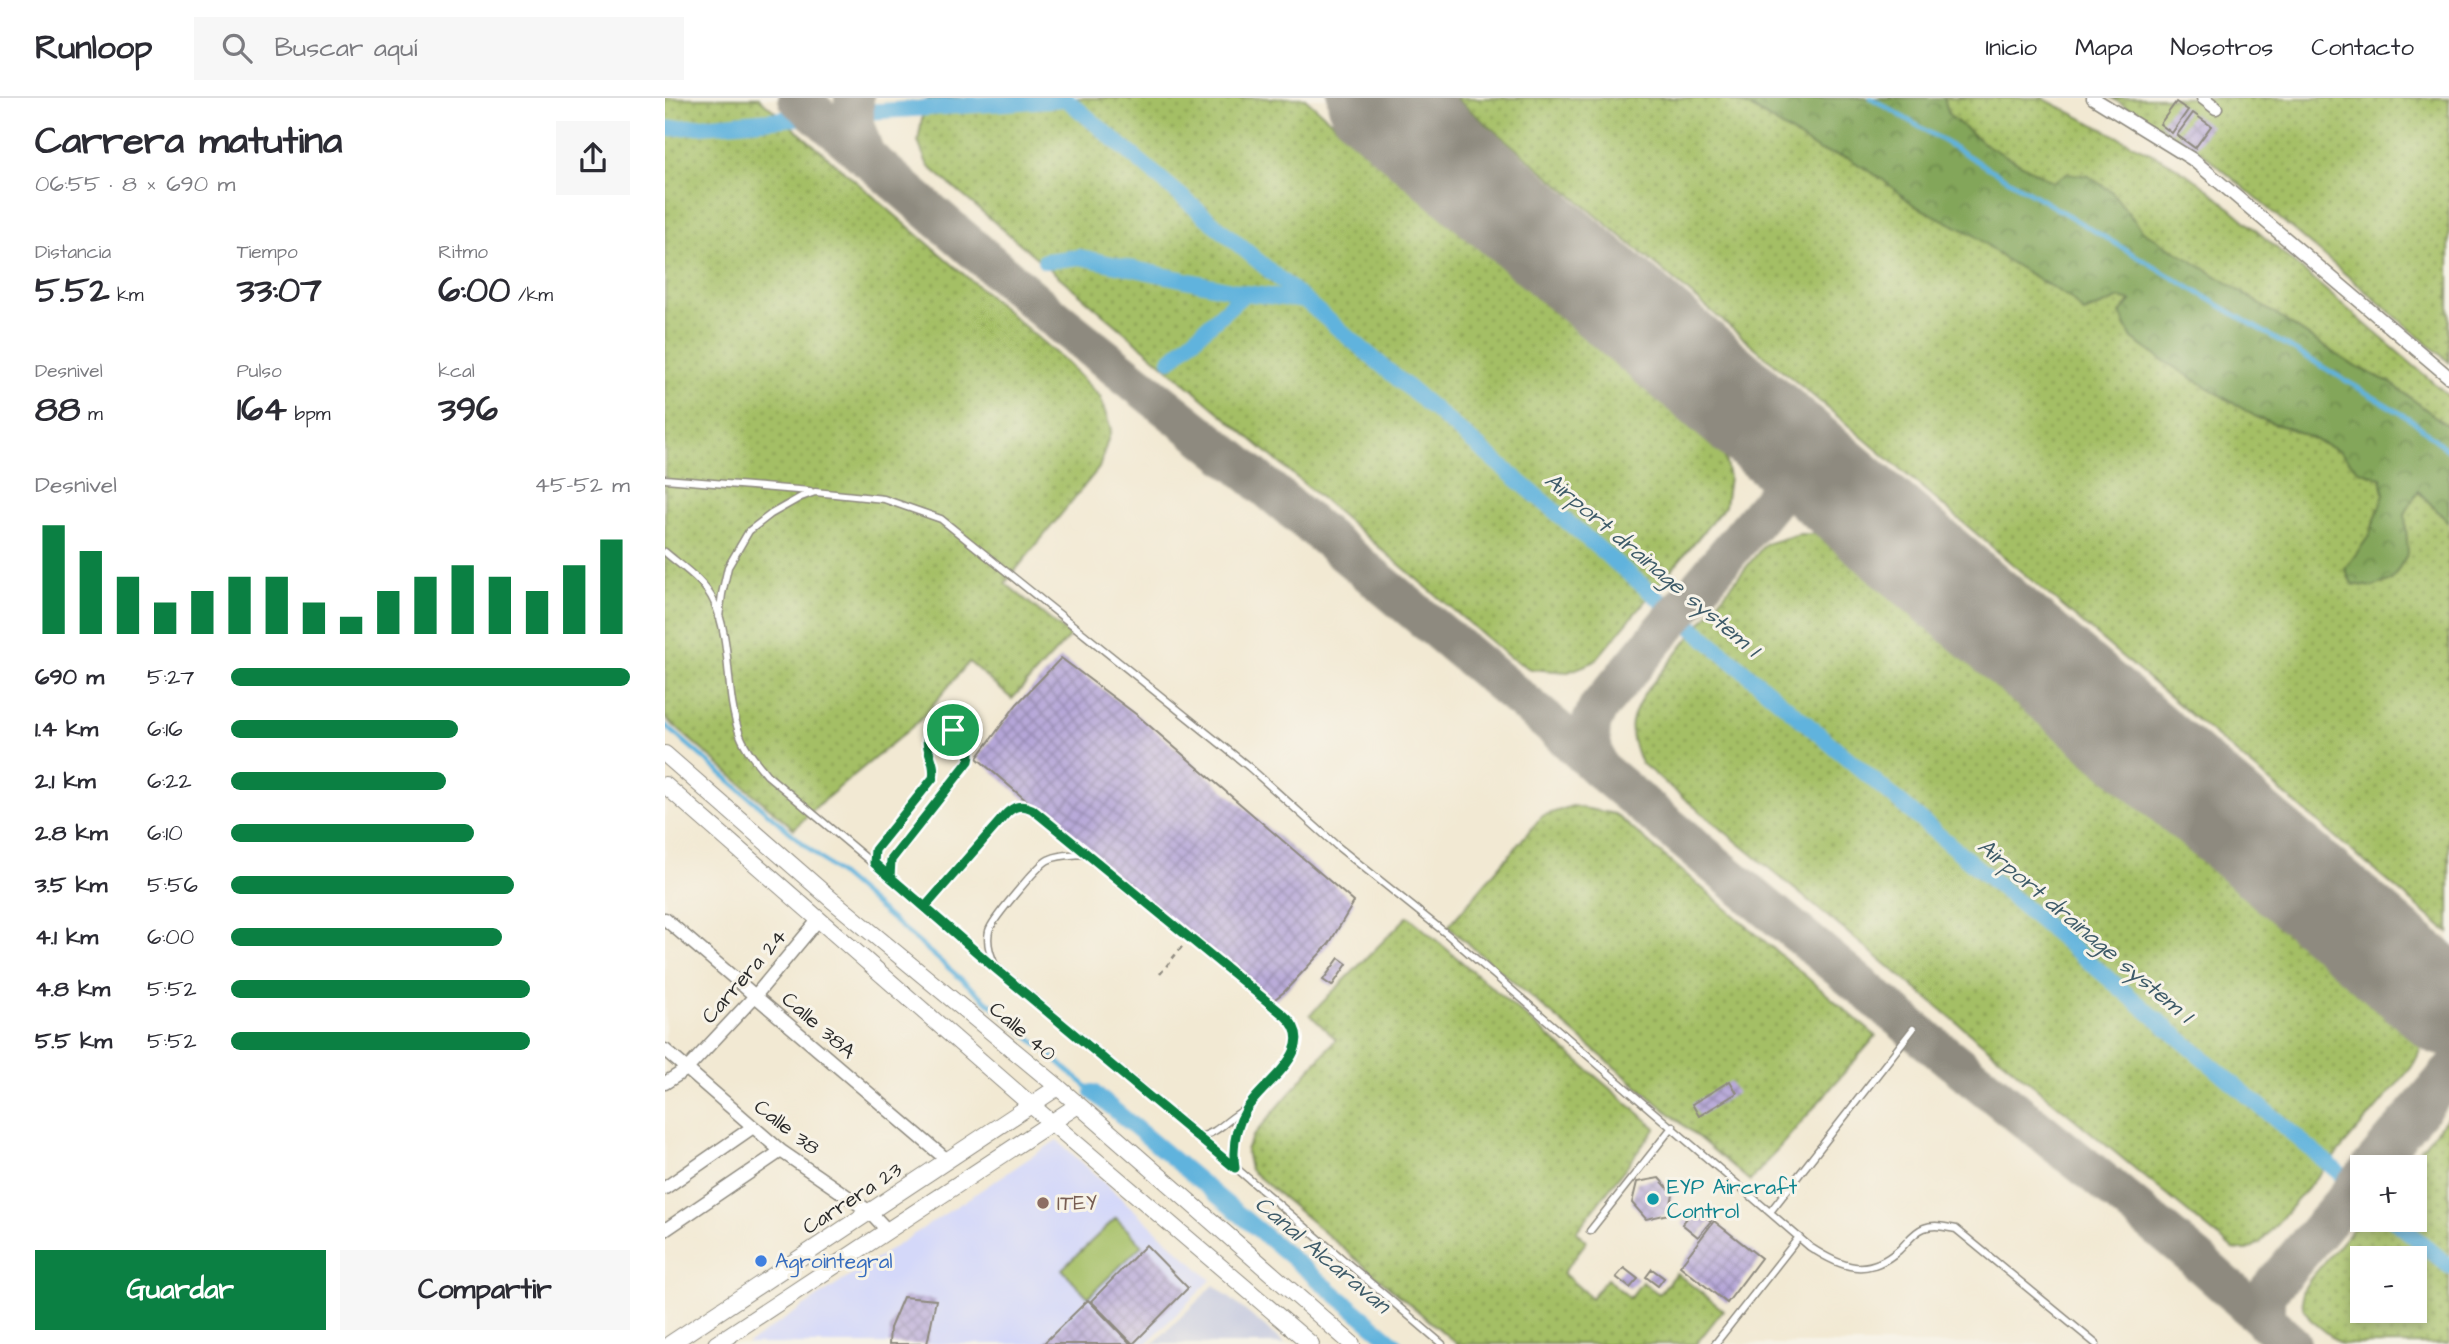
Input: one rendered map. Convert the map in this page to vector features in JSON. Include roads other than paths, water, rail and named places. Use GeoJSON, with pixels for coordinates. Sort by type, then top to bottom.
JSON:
{"type":"FeatureCollection","features":[{"type":"Feature","properties":{"kind":"main road","name":"Calle 40"},"geometry":{"type":"LineString","coordinates":[[665,754],[832,900],[1058,1087],[1352,1344]]}},
{"type":"Feature","properties":{"kind":"main road"},"geometry":{"type":"LineString","coordinates":[[665,785],[1031,1105],[1311,1344]]}},
{"type":"Feature","properties":{"kind":"main road","name":"Carrera 23"},"geometry":{"type":"LineString","coordinates":[[670,1344],[1058,1087]]}},
{"type":"Feature","properties":{"kind":"main road"},"geometry":{"type":"LineString","coordinates":[[716,1344],[1078,1105]]}},
{"type":"Feature","properties":{"kind":"street"},"geometry":{"type":"LineString","coordinates":[[2093,98],[2192,159],[2449,377]]}},
{"type":"Feature","properties":{"kind":"street"},"geometry":{"type":"LineString","coordinates":[[2203,98],[2216,108]]}},
{"type":"Feature","properties":{"kind":"street","name":"Calle 38A"},"geometry":{"type":"LineString","coordinates":[[665,919],[947,1160]]}},
{"type":"Feature","properties":{"kind":"street","name":"Carrera 24"},"geometry":{"type":"LineString","coordinates":[[665,1083],[687,1069],[755,996],[819,919]]}},
{"type":"Feature","properties":{"kind":"street","name":"Calle 38"},"geometry":{"type":"LineString","coordinates":[[665,1050],[781,1151],[870,1212],[888,1231]]}},
{"type":"Feature","properties":{"kind":"street"},"geometry":{"type":"LineString","coordinates":[[665,1188],[753,1127]]}},
{"type":"Feature","properties":{"kind":"street"},"geometry":{"type":"LineString","coordinates":[[665,1230],[781,1151]]}},
{"type":"Feature","properties":{"kind":"lane"},"geometry":{"type":"LineString","coordinates":[[665,479],[894,502],[941,519],[1249,767],[1337,846],[1448,935],[1830,1261],[1864,1268],[1882,1262],[1924,1228],[1944,1226],[1956,1229],[2096,1344]]}},
{"type":"Feature","properties":{"kind":"lane"},"geometry":{"type":"LineString","coordinates":[[719,617],[728,567],[749,531],[771,514],[815,492]]}},
{"type":"Feature","properties":{"kind":"lane"},"geometry":{"type":"LineString","coordinates":[[665,552],[702,584],[713,600],[719,617],[734,716],[741,737],[752,757],[775,783],[874,863],[1442,1344]]}},
{"type":"Feature","properties":{"kind":"lane"},"geometry":{"type":"LineString","coordinates":[[874,863],[875,850],[933,778],[935,766],[926,744],[928,735],[941,727],[953,730],[968,743],[969,761],[891,860],[890,877]]}},
{"type":"Feature","properties":{"kind":"lane"},"geometry":{"type":"LineString","coordinates":[[925,907],[1006,814],[1018,806],[1032,809],[1285,1016],[1295,1029],[1297,1044],[1292,1057],[1246,1109],[1234,1139],[1235,1168]]}},
{"type":"Feature","properties":{"kind":"lane"},"geometry":{"type":"LineString","coordinates":[[996,969],[989,951],[989,928],[996,918],[1041,864],[1056,856],[1085,854]]}},
{"type":"Feature","properties":{"kind":"lane"},"geometry":{"type":"LineString","coordinates":[[1770,1212],[1913,1029]]}},
{"type":"Feature","properties":{"kind":"lane"},"geometry":{"type":"LineString","coordinates":[[1198,1137],[1214,1133],[1246,1109]]}},
{"type":"Feature","properties":{"kind":"lane"},"geometry":{"type":"LineString","coordinates":[[1590,1231],[1672,1126]]}},
{"type":"Feature","properties":{"kind":"lane"},"geometry":{"type":"LineString","coordinates":[[1715,1344],[1799,1237]]}},
{"type":"Feature","properties":{"kind":"waterway"},"geometry":{"type":"LineString","coordinates":[[1871,98],[2412,420],[2449,451]]}},
{"type":"Feature","properties":{"kind":"waterway","name":"Airport drainage system I"},"geometry":{"type":"LineString","coordinates":[[866,112],[1066,99],[2350,1182]]}},
{"type":"Feature","properties":{"kind":"waterway"},"geometry":{"type":"LineString","coordinates":[[826,115],[840,114]]}},
{"type":"Feature","properties":{"kind":"waterway"},"geometry":{"type":"LineString","coordinates":[[665,129],[808,117]]}},
{"type":"Feature","properties":{"kind":"waterway"},"geometry":{"type":"LineString","coordinates":[[1045,261],[1080,257],[1245,293]]}},
{"type":"Feature","properties":{"kind":"waterway"},"geometry":{"type":"LineString","coordinates":[[1170,360],[1245,293],[1306,301]]}},
{"type":"Feature","properties":{"kind":"waterway"},"geometry":{"type":"LineString","coordinates":[[665,725],[1093,1092]]}},
{"type":"Feature","properties":{"kind":"waterway","name":"Canal Alcaravan"},"geometry":{"type":"LineString","coordinates":[[1093,1092],[1395,1344]]}},
{"type":"Feature","properties":{"kind":"waterway","name":"Airport drainage system I"},"geometry":{"type":"LineString","coordinates":[[2408,1232],[2449,1266]]}},
{"type":"Feature","properties":{"kind":"place","name":"EYP Aircraft Control"},"geometry":{"type":"Point","coordinates":[1653,1199]}},
{"type":"Feature","properties":{"kind":"place","name":"ITEY"},"geometry":{"type":"Point","coordinates":[1043,1203]}},
{"type":"Feature","properties":{"kind":"place","name":"Agrointegral"},"geometry":{"type":"Point","coordinates":[761,1261]}}]}
